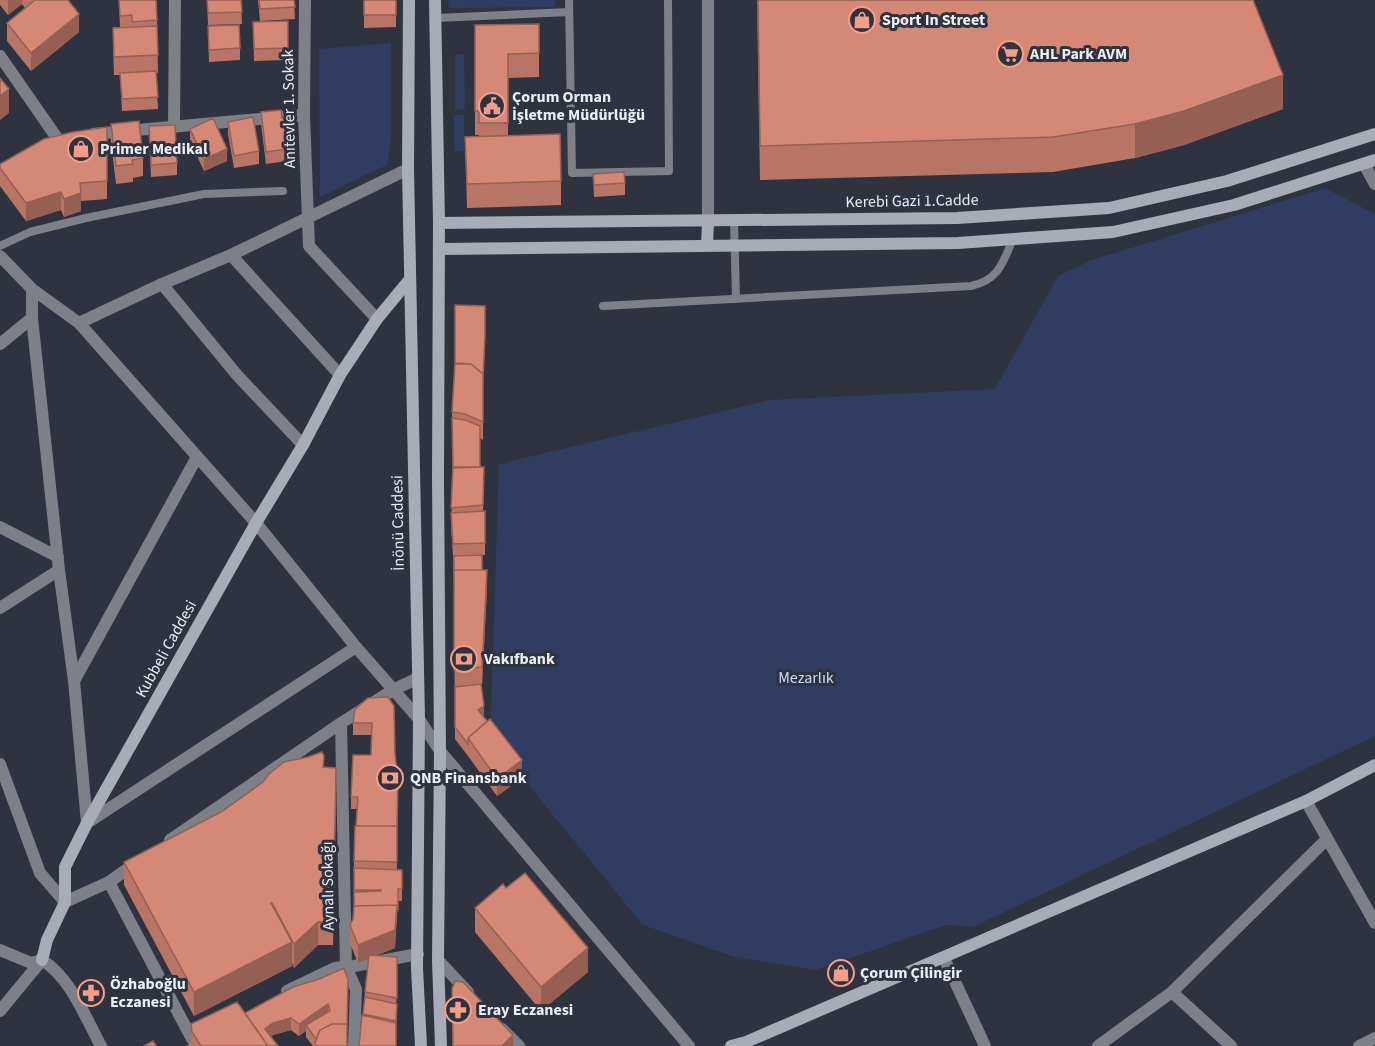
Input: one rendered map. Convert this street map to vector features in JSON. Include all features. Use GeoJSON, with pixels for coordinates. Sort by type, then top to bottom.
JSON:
{"type":"FeatureCollection","features":[{"type":"Feature","properties":{"kind":"street"},"geometry":{"type":"LineString","coordinates":[[174,126],[176,0]]}},
{"type":"Feature","properties":{"kind":"street","name":"Anıtevler 1. Sokak"},"geometry":{"type":"LineString","coordinates":[[305,0],[304,115],[309,246],[376,319]]}},
{"type":"Feature","properties":{"kind":"street","name":"İnönü Caddesi"},"geometry":{"type":"LineString","coordinates":[[409,0],[408,169],[419,719],[418,954],[421,1046]]}},
{"type":"Feature","properties":{"kind":"street"},"geometry":{"type":"LineString","coordinates":[[435,0],[439,223],[438,960],[441,1046]]}},
{"type":"Feature","properties":{"kind":"street"},"geometry":{"type":"LineString","coordinates":[[707,246],[708,0]]}},
{"type":"Feature","properties":{"kind":"street"},"geometry":{"type":"LineString","coordinates":[[0,56],[64,138],[304,115]]}},
{"type":"Feature","properties":{"kind":"street","name":"Kerebi Gazi 1.Cadde"},"geometry":{"type":"LineString","coordinates":[[439,223],[957,218],[1109,208],[1227,181],[1375,134]]}},
{"type":"Feature","properties":{"kind":"street"},"geometry":{"type":"LineString","coordinates":[[439,249],[958,243],[1113,232],[1234,205],[1370,162],[1375,184]]}},
{"type":"Feature","properties":{"kind":"street"},"geometry":{"type":"LineString","coordinates":[[79,323],[231,255],[408,169]]}},
{"type":"Feature","properties":{"kind":"street"},"geometry":{"type":"LineString","coordinates":[[231,255],[340,375]]}},
{"type":"Feature","properties":{"kind":"street"},"geometry":{"type":"LineString","coordinates":[[0,256],[32,289],[79,323],[256,523],[356,647],[419,719],[440,751],[689,1046]]}},
{"type":"Feature","properties":{"kind":"street","name":"Kubbeli Caddesi"},"geometry":{"type":"LineString","coordinates":[[42,960],[47,940],[65,902],[65,867],[87,823],[256,523],[303,445],[340,375],[376,319],[410,279]]}},
{"type":"Feature","properties":{"kind":"street"},"geometry":{"type":"LineString","coordinates":[[162,284],[237,375],[303,445]]}},
{"type":"Feature","properties":{"kind":"street"},"geometry":{"type":"LineString","coordinates":[[32,289],[32,318],[59,570],[74,681],[87,823],[356,647]]}},
{"type":"Feature","properties":{"kind":"street"},"geometry":{"type":"LineString","coordinates":[[0,344],[32,318]]}},
{"type":"Feature","properties":{"kind":"street"},"geometry":{"type":"LineString","coordinates":[[74,681],[197,457]]}},
{"type":"Feature","properties":{"kind":"street"},"geometry":{"type":"LineString","coordinates":[[0,526],[58,556]]}},
{"type":"Feature","properties":{"kind":"street"},"geometry":{"type":"LineString","coordinates":[[0,608],[59,570]]}},
{"type":"Feature","properties":{"kind":"street"},"geometry":{"type":"LineString","coordinates":[[0,764],[40,873],[65,902],[109,882],[341,723],[393,690],[418,678]]}},
{"type":"Feature","properties":{"kind":"street","name":"Aynalı Sokağı"},"geometry":{"type":"LineString","coordinates":[[341,723],[346,967],[356,990],[354,1046]]}},
{"type":"Feature","properties":{"kind":"street"},"geometry":{"type":"LineString","coordinates":[[731,1046],[749,1045],[1306,801],[1375,765]]}},
{"type":"Feature","properties":{"kind":"street"},"geometry":{"type":"LineString","coordinates":[[1306,801],[1375,922]]}},
{"type":"Feature","properties":{"kind":"street"},"geometry":{"type":"LineString","coordinates":[[1098,1046],[1172,992],[1327,839]]}},
{"type":"Feature","properties":{"kind":"street"},"geometry":{"type":"LineString","coordinates":[[109,882],[192,1039],[212,1029]]}},
{"type":"Feature","properties":{"kind":"street"},"geometry":{"type":"LineString","coordinates":[[0,950],[31,963],[42,960],[51,966],[71,991],[100,1046]]}},
{"type":"Feature","properties":{"kind":"street"},"geometry":{"type":"LineString","coordinates":[[274,998],[335,968],[418,954]]}},
{"type":"Feature","properties":{"kind":"street"},"geometry":{"type":"LineString","coordinates":[[944,958],[986,1046]]}},
{"type":"Feature","properties":{"kind":"street"},"geometry":{"type":"LineString","coordinates":[[0,1011],[42,960]]}},
{"type":"Feature","properties":{"kind":"street"},"geometry":{"type":"LineString","coordinates":[[438,960],[478,1003]]}},
{"type":"Feature","properties":{"kind":"street"},"geometry":{"type":"LineString","coordinates":[[1172,992],[1231,1046]]}},
{"type":"Feature","properties":{"kind":"street"},"geometry":{"type":"LineString","coordinates":[[494,1020],[519,1046]]}},
{"type":"Feature","properties":{"kind":"street"},"geometry":{"type":"LineString","coordinates":[[1359,1046],[1375,1038]]}},
{"type":"Feature","properties":{"kind":"lane"},"geometry":{"type":"LineString","coordinates":[[569,0],[572,172],[669,171],[668,0]]}},
{"type":"Feature","properties":{"kind":"lane"},"geometry":{"type":"LineString","coordinates":[[436,18],[569,12]]}},
{"type":"Feature","properties":{"kind":"lane"},"geometry":{"type":"LineString","coordinates":[[0,246],[30,232],[204,194],[283,191]]}},
{"type":"Feature","properties":{"kind":"lane"},"geometry":{"type":"LineString","coordinates":[[734,220],[736,299]]}},
{"type":"Feature","properties":{"kind":"lane"},"geometry":{"type":"LineString","coordinates":[[603,306],[978,284],[990,278],[1000,268],[1013,239]]}},
{"type":"Feature","properties":{"kind":"green space"},"geometry":{"type":"Polygon","coordinates":[[[449,0],[555,0],[555,7],[448,8],[449,0]]]}},
{"type":"Feature","properties":{"kind":"green space"},"geometry":{"type":"Polygon","coordinates":[[[391,43],[391,141],[387,165],[320,197],[319,49],[391,43]]]}},
{"type":"Feature","properties":{"kind":"green space"},"geometry":{"type":"Polygon","coordinates":[[[455,54],[464,54],[465,109],[455,110],[455,54]]]}},
{"type":"Feature","properties":{"kind":"green space"},"geometry":{"type":"Polygon","coordinates":[[[454,115],[464,115],[464,151],[454,151],[454,115]]]}},
{"type":"Feature","properties":{"kind":"green space","name":"Mezarlık"},"geometry":{"type":"Polygon","coordinates":[[[1325,188],[1375,214],[1375,736],[973,927],[946,925],[816,970],[735,957],[643,925],[490,738],[499,464],[770,400],[995,389],[1058,276],[1092,260],[1325,188]]]}},
{"type":"Feature","properties":{"kind":"building"},"geometry":{"type":"Polygon","coordinates":[[[35,0],[68,0],[79,14],[31,53],[7,23],[35,0]]]}},
{"type":"Feature","properties":{"kind":"building"},"geometry":{"type":"Polygon","coordinates":[[[119,0],[156,0],[157,20],[132,22],[132,15],[120,16],[119,0]]]}},
{"type":"Feature","properties":{"kind":"building"},"geometry":{"type":"Polygon","coordinates":[[[207,0],[241,0],[242,12],[208,13],[207,0]]]}},
{"type":"Feature","properties":{"kind":"building"},"geometry":{"type":"Polygon","coordinates":[[[259,0],[294,0],[295,7],[260,9],[259,0]]]}},
{"type":"Feature","properties":{"kind":"building"},"geometry":{"type":"Polygon","coordinates":[[[364,0],[396,0],[396,15],[364,15],[364,0]]]}},
{"type":"Feature","properties":{"kind":"building","name":"AHL Park AVM"},"geometry":{"type":"Polygon","coordinates":[[[758,0],[1253,0],[1283,75],[1184,111],[1135,124],[1053,137],[760,146],[758,0]]]}},
{"type":"Feature","properties":{"kind":"building"},"geometry":{"type":"Polygon","coordinates":[[[288,21],[288,48],[254,49],[253,22],[288,21]]]}},
{"type":"Feature","properties":{"kind":"building","name":"Çorum Orman İşletme Müdürlüğü"},"geometry":{"type":"Polygon","coordinates":[[[539,24],[539,53],[508,54],[508,123],[479,123],[479,111],[475,111],[475,25],[539,24]]]}},
{"type":"Feature","properties":{"kind":"building"},"geometry":{"type":"Polygon","coordinates":[[[239,25],[240,48],[209,50],[208,26],[239,25]]]}},
{"type":"Feature","properties":{"kind":"building"},"geometry":{"type":"Polygon","coordinates":[[[157,26],[158,55],[114,57],[113,28],[157,26]]]}},
{"type":"Feature","properties":{"kind":"building"},"geometry":{"type":"Polygon","coordinates":[[[156,71],[158,97],[122,99],[120,73],[156,71]]]}},
{"type":"Feature","properties":{"kind":"building"},"geometry":{"type":"Polygon","coordinates":[[[0,78],[9,89],[0,96],[0,78]]]}},
{"type":"Feature","properties":{"kind":"building"},"geometry":{"type":"Polygon","coordinates":[[[281,110],[282,118],[290,117],[294,148],[266,152],[261,112],[281,110]]]}},
{"type":"Feature","properties":{"kind":"building"},"geometry":{"type":"Polygon","coordinates":[[[253,117],[259,151],[234,156],[228,122],[253,117]]]}},
{"type":"Feature","properties":{"kind":"building"},"geometry":{"type":"Polygon","coordinates":[[[213,118],[227,149],[204,159],[190,129],[213,118]]]}},
{"type":"Feature","properties":{"kind":"building"},"geometry":{"type":"Polygon","coordinates":[[[139,121],[143,158],[132,160],[133,164],[116,166],[111,124],[139,121]]]}},
{"type":"Feature","properties":{"kind":"building"},"geometry":{"type":"Polygon","coordinates":[[[175,125],[177,163],[151,165],[149,126],[175,125]]]}},
{"type":"Feature","properties":{"kind":"building"},"geometry":{"type":"Polygon","coordinates":[[[107,127],[107,181],[80,183],[81,193],[64,199],[61,192],[26,203],[0,168],[0,164],[44,139],[107,127]]]}},
{"type":"Feature","properties":{"kind":"building"},"geometry":{"type":"Polygon","coordinates":[[[560,134],[561,181],[467,184],[465,137],[560,134]]]}},
{"type":"Feature","properties":{"kind":"building"},"geometry":{"type":"Polygon","coordinates":[[[624,172],[625,183],[594,185],[593,174],[624,172]]]}},
{"type":"Feature","properties":{"kind":"building"},"geometry":{"type":"Polygon","coordinates":[[[455,305],[485,306],[483,378],[483,374],[471,364],[455,364],[455,305]]]}},
{"type":"Feature","properties":{"kind":"building"},"geometry":{"type":"Polygon","coordinates":[[[455,363],[471,364],[483,374],[483,422],[465,414],[452,412],[455,363]]]}},
{"type":"Feature","properties":{"kind":"building"},"geometry":{"type":"Polygon","coordinates":[[[452,418],[480,426],[480,467],[453,468],[452,418]]]}},
{"type":"Feature","properties":{"kind":"building"},"geometry":{"type":"Polygon","coordinates":[[[453,467],[484,467],[483,505],[451,508],[453,467]]]}},
{"type":"Feature","properties":{"kind":"building"},"geometry":{"type":"Polygon","coordinates":[[[485,511],[485,543],[453,544],[451,513],[485,511]]]}},
{"type":"Feature","properties":{"kind":"building"},"geometry":{"type":"Polygon","coordinates":[[[482,555],[482,570],[454,570],[454,556],[482,555]]]}},
{"type":"Feature","properties":{"kind":"building"},"geometry":{"type":"Polygon","coordinates":[[[454,570],[487,570],[482,667],[454,670],[454,570]]]}},
{"type":"Feature","properties":{"kind":"building"},"geometry":{"type":"Polygon","coordinates":[[[481,684],[484,706],[478,710],[487,721],[468,738],[468,744],[455,727],[455,687],[481,684]]]}},
{"type":"Feature","properties":{"kind":"building"},"geometry":{"type":"Polygon","coordinates":[[[388,697],[394,706],[398,778],[397,829],[397,826],[356,826],[358,797],[351,797],[353,755],[371,755],[372,723],[353,723],[355,709],[368,698],[388,697]]]}},
{"type":"Feature","properties":{"kind":"building"},"geometry":{"type":"Polygon","coordinates":[[[490,719],[522,760],[497,779],[468,738],[490,719]]]}},
{"type":"Feature","properties":{"kind":"building"},"geometry":{"type":"Polygon","coordinates":[[[322,752],[323,767],[336,768],[333,921],[318,922],[294,944],[271,903],[292,942],[194,992],[124,862],[221,812],[263,782],[284,762],[322,752]]]}},
{"type":"Feature","properties":{"kind":"building"},"geometry":{"type":"Polygon","coordinates":[[[355,826],[397,826],[397,862],[354,861],[355,826]]]}},
{"type":"Feature","properties":{"kind":"building"},"geometry":{"type":"Polygon","coordinates":[[[354,868],[402,870],[402,889],[398,889],[398,910],[397,905],[354,906],[354,892],[381,890],[354,890],[354,868]]]}},
{"type":"Feature","properties":{"kind":"building"},"geometry":{"type":"Polygon","coordinates":[[[525,873],[588,948],[541,987],[475,908],[503,884],[506,888],[525,873]]]}},
{"type":"Feature","properties":{"kind":"building"},"geometry":{"type":"Polygon","coordinates":[[[397,905],[395,930],[358,945],[350,925],[354,906],[397,905]]]}},
{"type":"Feature","properties":{"kind":"building"},"geometry":{"type":"Polygon","coordinates":[[[369,955],[397,957],[397,998],[365,992],[369,955]]]}},
{"type":"Feature","properties":{"kind":"building"},"geometry":{"type":"Polygon","coordinates":[[[344,968],[348,980],[347,1028],[347,1024],[332,1024],[320,1030],[316,1039],[306,1025],[330,1011],[328,1004],[299,1024],[291,1018],[273,1023],[265,1029],[278,1046],[268,1046],[245,1013],[293,987],[344,968]]]}},
{"type":"Feature","properties":{"kind":"building"},"geometry":{"type":"Polygon","coordinates":[[[455,981],[463,982],[513,1035],[502,1046],[453,1046],[452,989],[455,981]]]}},
{"type":"Feature","properties":{"kind":"building"},"geometry":{"type":"Polygon","coordinates":[[[365,997],[397,1004],[396,1021],[363,1014],[365,997]]]}},
{"type":"Feature","properties":{"kind":"building"},"geometry":{"type":"Polygon","coordinates":[[[237,1002],[268,1046],[201,1046],[192,1032],[191,1024],[237,1002]]]}},
{"type":"Feature","properties":{"kind":"building"},"geometry":{"type":"Polygon","coordinates":[[[362,1015],[396,1023],[396,1046],[359,1046],[362,1015]]]}},
{"type":"Feature","properties":{"kind":"building"},"geometry":{"type":"Polygon","coordinates":[[[332,1024],[347,1024],[347,1046],[316,1046],[320,1030],[332,1024]]]}},
{"type":"Feature","properties":{"kind":"building"},"geometry":{"type":"Polygon","coordinates":[[[153,1041],[156,1046],[144,1046],[153,1041]]]}},
{"type":"Feature","properties":{"kind":"place","name":"Sport In Street"},"geometry":{"type":"Point","coordinates":[862,20]}},
{"type":"Feature","properties":{"kind":"place","name":"AHL Park AVM"},"geometry":{"type":"Point","coordinates":[1010,54]}},
{"type":"Feature","properties":{"kind":"place","name":"Çorum Orman İşletme Müdürlüğü"},"geometry":{"type":"Point","coordinates":[492,106]}},
{"type":"Feature","properties":{"kind":"place","name":"Primer Medikal"},"geometry":{"type":"Point","coordinates":[81,149]}},
{"type":"Feature","properties":{"kind":"place","name":"Vakıfbank"},"geometry":{"type":"Point","coordinates":[464,659]}},
{"type":"Feature","properties":{"kind":"place","name":"QNB Finansbank"},"geometry":{"type":"Point","coordinates":[390,778]}},
{"type":"Feature","properties":{"kind":"place","name":"Çorum Çilingir"},"geometry":{"type":"Point","coordinates":[841,973]}},
{"type":"Feature","properties":{"kind":"place","name":"Özhaboğlu Eczanesi"},"geometry":{"type":"Point","coordinates":[91,993]}},
{"type":"Feature","properties":{"kind":"place","name":"Eray Eczanesi"},"geometry":{"type":"Point","coordinates":[458,1010]}}]}
